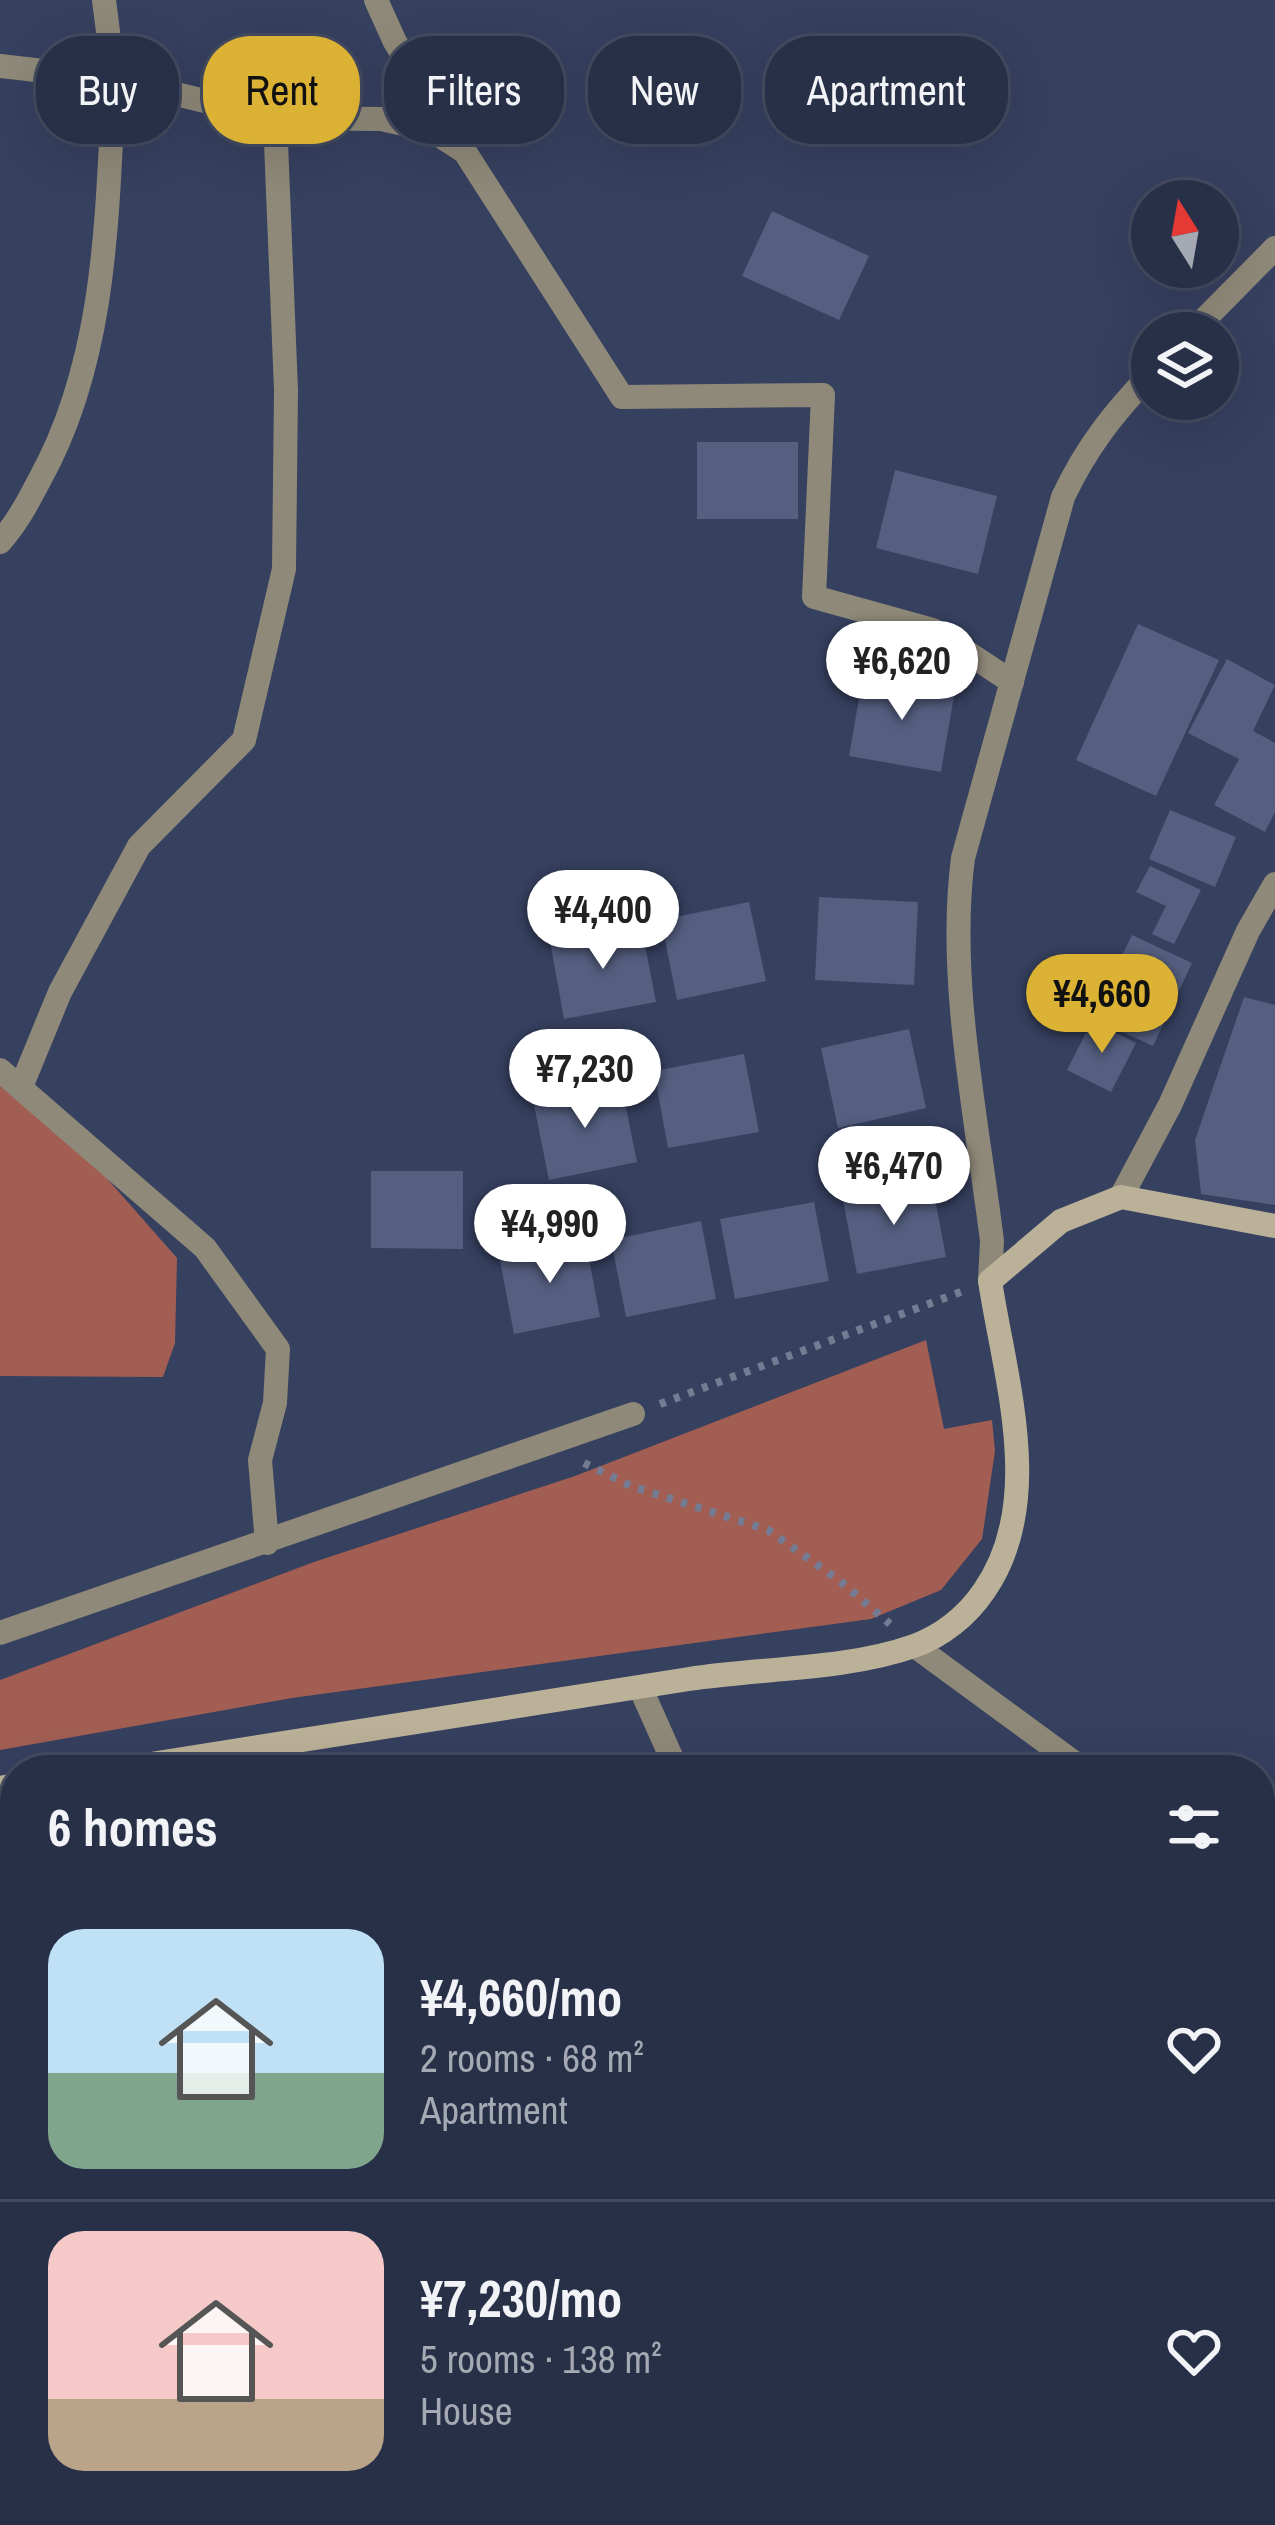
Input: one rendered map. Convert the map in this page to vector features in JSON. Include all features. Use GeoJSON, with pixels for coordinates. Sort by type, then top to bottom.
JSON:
{"type":"FeatureCollection","features":[{"type":"Feature","properties":{"kind":"street"},"geometry":{"type":"LineString","coordinates":[[104,0],[109,36]]}},
{"type":"Feature","properties":{"kind":"street"},"geometry":{"type":"LineString","coordinates":[[376,0],[395,42],[622,397],[824,395],[814,597],[933,630],[1012,682]]}},
{"type":"Feature","properties":{"kind":"street"},"geometry":{"type":"LineString","coordinates":[[0,66],[36,70]]}},
{"type":"Feature","properties":{"kind":"street"},"geometry":{"type":"LineString","coordinates":[[360,119],[431,130],[465,152]]}},
{"type":"Feature","properties":{"kind":"street"},"geometry":{"type":"LineString","coordinates":[[0,542],[14,526],[65,434],[86,363],[106,235],[111,144]]}},
{"type":"Feature","properties":{"kind":"street"},"geometry":{"type":"LineString","coordinates":[[21,1087],[60,992],[139,846],[244,740],[284,569],[286,390],[276,144]]}},
{"type":"Feature","properties":{"kind":"street"},"geometry":{"type":"LineString","coordinates":[[1213,312],[1275,248]]}},
{"type":"Feature","properties":{"kind":"street"},"geometry":{"type":"LineString","coordinates":[[208,1755],[640,1687],[873,1656],[915,1646],[943,1632],[987,1588],[1009,1535],[1015,1506],[1015,1442],[990,1281],[992,1241],[960,972],[958,895],[963,858],[1063,497],[1084,453],[1131,395]]}},
{"type":"Feature","properties":{"kind":"street"},"geometry":{"type":"LineString","coordinates":[[1121,1197],[1170,1106],[1248,931],[1275,884]]}},
{"type":"Feature","properties":{"kind":"street"},"geometry":{"type":"LineString","coordinates":[[0,1070],[205,1248],[278,1349],[274,1402],[260,1460],[267,1544]]}},
{"type":"Feature","properties":{"kind":"street"},"geometry":{"type":"LineString","coordinates":[[990,1281],[1061,1221],[1121,1197],[1275,1226]]}},
{"type":"Feature","properties":{"kind":"street"},"geometry":{"type":"LineString","coordinates":[[0,1633],[633,1414]]}},
{"type":"Feature","properties":{"kind":"street"},"geometry":{"type":"LineString","coordinates":[[915,1646],[1064,1755]]}},
{"type":"Feature","properties":{"kind":"street"},"geometry":{"type":"LineString","coordinates":[[640,1687],[670,1755]]}},
{"type":"Feature","properties":{"kind":"path"},"geometry":{"type":"LineString","coordinates":[[633,1414],[990,1281]]}},
{"type":"Feature","properties":{"kind":"path"},"geometry":{"type":"LineString","coordinates":[[545,1443],[632,1486],[768,1530],[840,1581],[915,1646]]}},
{"type":"Feature","properties":{"kind":"shaded area"},"geometry":{"type":"Polygon","coordinates":[[[0,1086],[96,1166],[177,1258],[175,1343],[163,1377],[0,1376],[0,1086]]]}},
{"type":"Feature","properties":{"kind":"shaded area"},"geometry":{"type":"Polygon","coordinates":[[[926,1340],[944,1429],[992,1420],[995,1451],[982,1539],[941,1590],[871,1619],[292,1698],[0,1750],[0,1680],[314,1562],[575,1476],[926,1340]]]}},
{"type":"Feature","properties":{"kind":"building"},"geometry":{"type":"Polygon","coordinates":[[[772,211],[869,256],[839,320],[742,276],[772,211]]]}},
{"type":"Feature","properties":{"kind":"building"},"geometry":{"type":"Polygon","coordinates":[[[697,442],[798,442],[798,519],[697,519],[697,442]]]}},
{"type":"Feature","properties":{"kind":"building"},"geometry":{"type":"Polygon","coordinates":[[[895,470],[997,496],[978,574],[876,548],[895,470]]]}},
{"type":"Feature","properties":{"kind":"building"},"geometry":{"type":"Polygon","coordinates":[[[1138,624],[1219,660],[1156,796],[1076,760],[1138,624]]]}},
{"type":"Feature","properties":{"kind":"building"},"geometry":{"type":"Polygon","coordinates":[[[1227,659],[1275,685],[1253,731],[1275,743],[1275,812],[1265,832],[1214,805],[1239,759],[1188,733],[1227,659]]]}},
{"type":"Feature","properties":{"kind":"building"},"geometry":{"type":"Polygon","coordinates":[[[863,675],[955,690],[941,772],[849,756],[863,675]]]}},
{"type":"Feature","properties":{"kind":"building"},"geometry":{"type":"Polygon","coordinates":[[[1170,810],[1236,837],[1215,887],[1149,859],[1170,810]]]}},
{"type":"Feature","properties":{"kind":"building"},"geometry":{"type":"Polygon","coordinates":[[[1150,866],[1201,890],[1174,944],[1152,934],[1166,906],[1136,892],[1150,866]]]}},
{"type":"Feature","properties":{"kind":"building"},"geometry":{"type":"Polygon","coordinates":[[[819,897],[918,902],[914,985],[815,980],[819,897]]]}},
{"type":"Feature","properties":{"kind":"building"},"geometry":{"type":"Polygon","coordinates":[[[749,902],[766,981],[677,1000],[661,920],[749,902]]]}},
{"type":"Feature","properties":{"kind":"building"},"geometry":{"type":"Polygon","coordinates":[[[641,925],[656,1002],[564,1019],[550,941],[641,925]]]}},
{"type":"Feature","properties":{"kind":"building"},"geometry":{"type":"Polygon","coordinates":[[[1132,935],[1192,963],[1153,1046],[1092,1018],[1132,935]]]}},
{"type":"Feature","properties":{"kind":"building"},"geometry":{"type":"Polygon","coordinates":[[[1244,997],[1275,1005],[1275,1205],[1201,1194],[1195,1140],[1244,997]]]}},
{"type":"Feature","properties":{"kind":"building"},"geometry":{"type":"Polygon","coordinates":[[[1092,1021],[1136,1043],[1111,1092],[1067,1070],[1092,1021]]]}},
{"type":"Feature","properties":{"kind":"building"},"geometry":{"type":"Polygon","coordinates":[[[909,1029],[926,1108],[838,1128],[821,1048],[909,1029]]]}},
{"type":"Feature","properties":{"kind":"building"},"geometry":{"type":"Polygon","coordinates":[[[744,1054],[759,1132],[668,1148],[654,1071],[744,1054]]]}},
{"type":"Feature","properties":{"kind":"building"},"geometry":{"type":"Polygon","coordinates":[[[621,1083],[637,1162],[549,1180],[533,1100],[621,1083]]]}},
{"type":"Feature","properties":{"kind":"building"},"geometry":{"type":"Polygon","coordinates":[[[371,1171],[463,1171],[463,1249],[371,1248],[371,1171]]]}},
{"type":"Feature","properties":{"kind":"building"},"geometry":{"type":"Polygon","coordinates":[[[932,1183],[946,1257],[857,1274],[843,1200],[932,1183]]]}},
{"type":"Feature","properties":{"kind":"building"},"geometry":{"type":"Polygon","coordinates":[[[814,1202],[829,1281],[735,1299],[720,1219],[814,1202]]]}},
{"type":"Feature","properties":{"kind":"building"},"geometry":{"type":"Polygon","coordinates":[[[701,1221],[716,1299],[626,1317],[611,1240],[701,1221]]]}},
{"type":"Feature","properties":{"kind":"building"},"geometry":{"type":"Polygon","coordinates":[[[585,1238],[600,1317],[514,1334],[499,1255],[585,1238]]]}}]}
